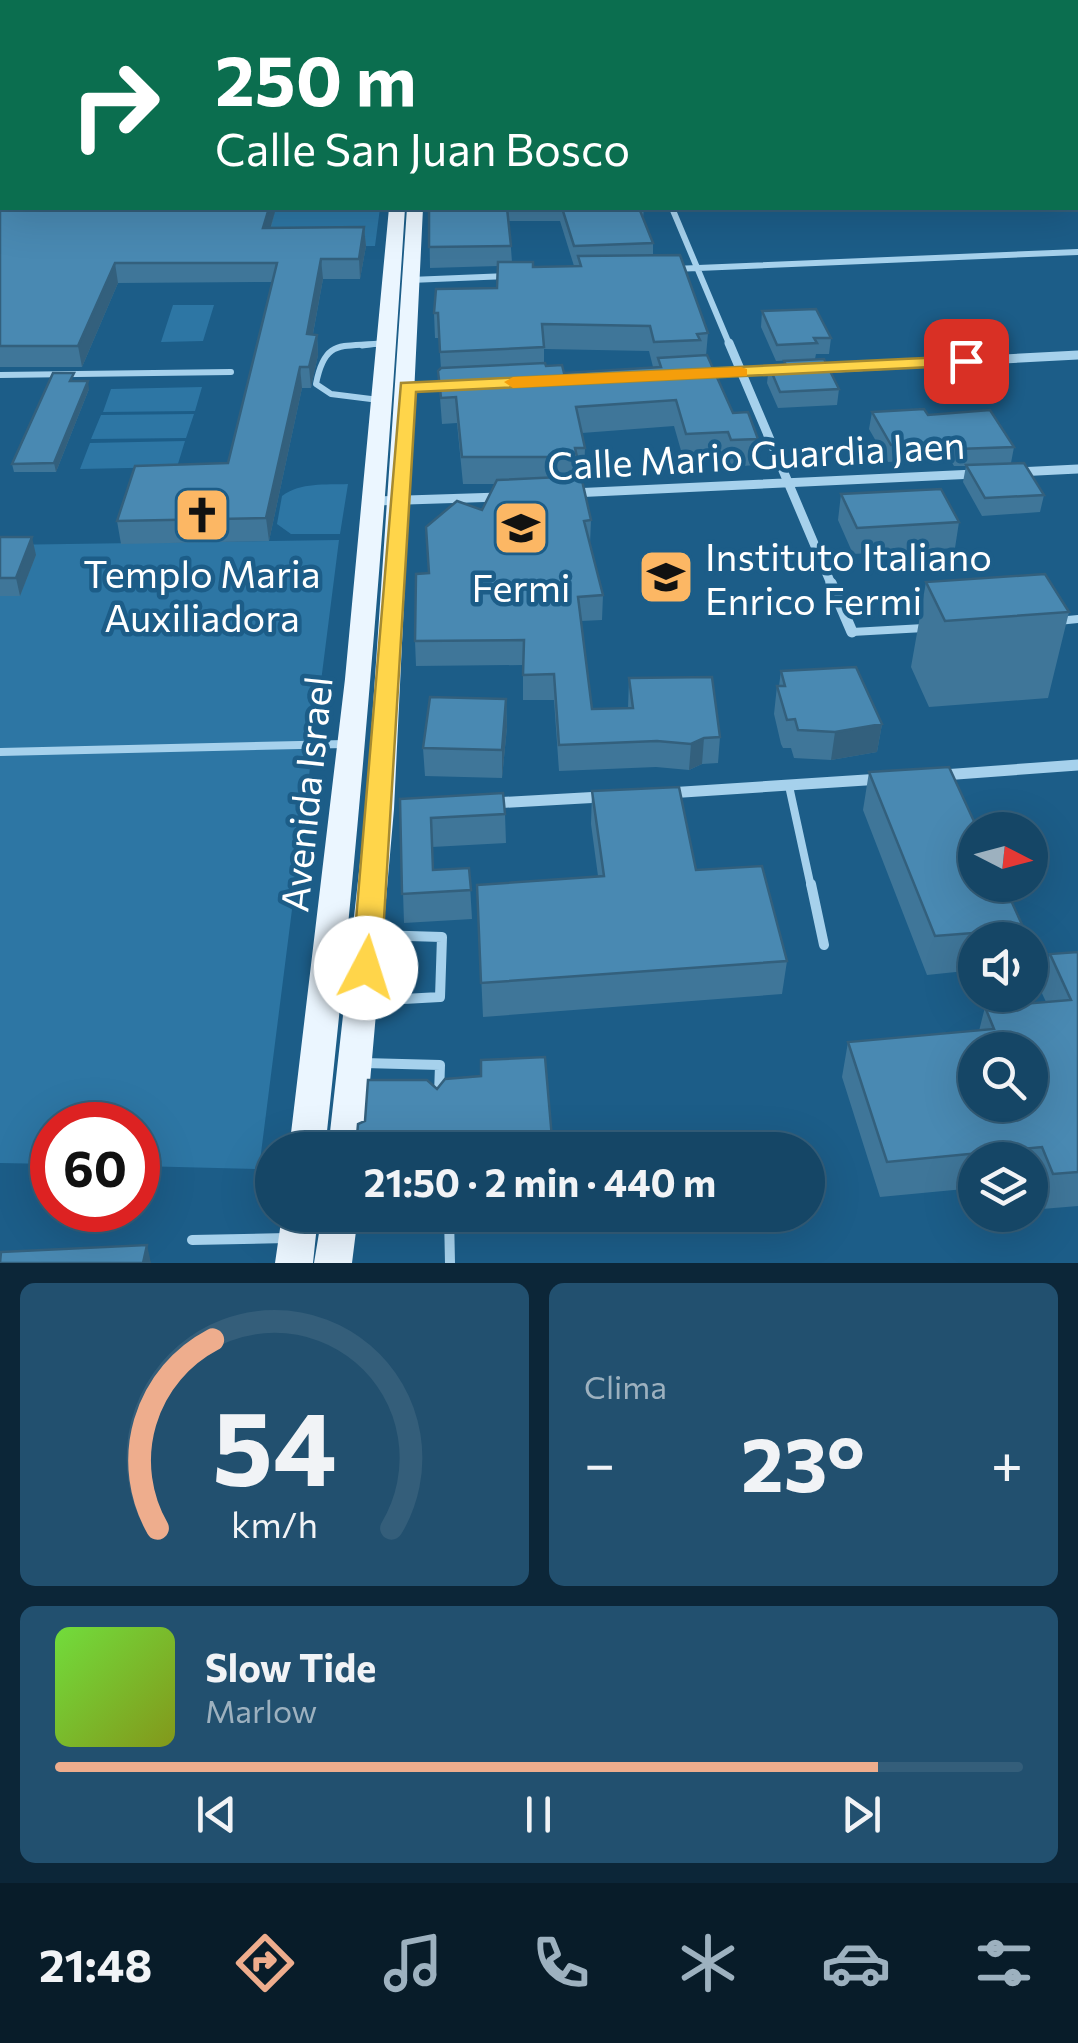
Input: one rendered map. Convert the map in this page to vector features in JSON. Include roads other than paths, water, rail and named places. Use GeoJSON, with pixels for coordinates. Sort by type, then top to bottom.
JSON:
{"type":"FeatureCollection","features":[{"type":"Feature","properties":{"kind":"main road","name":"Avenida Israel"},"geometry":{"type":"LineString","coordinates":[[348,1132],[370,935],[390,809],[388,501],[402,280],[398,210]]}},
{"type":"Feature","properties":{"kind":"main road","name":"Avenida Israel"},"geometry":{"type":"LineString","coordinates":[[393,391],[390,342],[415,210]]}},
{"type":"Feature","properties":{"kind":"main road","name":"Avenida Israel"},"geometry":{"type":"LineString","coordinates":[[309,1132],[353,743],[388,501]]}},
{"type":"Feature","properties":{"kind":"main road"},"geometry":{"type":"LineString","coordinates":[[333,1263],[340,1232]]}},
{"type":"Feature","properties":{"kind":"street"},"geometry":{"type":"LineString","coordinates":[[673,210],[852,632]]}},
{"type":"Feature","properties":{"kind":"street"},"geometry":{"type":"LineString","coordinates":[[658,270],[1078,252]]}},
{"type":"Feature","properties":{"kind":"street"},"geometry":{"type":"LineString","coordinates":[[402,280],[525,276]]}},
{"type":"Feature","properties":{"kind":"street"},"geometry":{"type":"LineString","coordinates":[[683,375],[1078,356]]}},
{"type":"Feature","properties":{"kind":"street"},"geometry":{"type":"LineString","coordinates":[[393,391],[466,384]]}},
{"type":"Feature","properties":{"kind":"street","name":"Calle Mario Guardia Jaen"},"geometry":{"type":"LineString","coordinates":[[1000,473],[1078,470]]}},
{"type":"Feature","properties":{"kind":"street","name":"Calle Mario Guardia Jaen"},"geometry":{"type":"LineString","coordinates":[[550,494],[981,474]]}},
{"type":"Feature","properties":{"kind":"street","name":"Calle Mario Guardia Jaen"},"geometry":{"type":"LineString","coordinates":[[388,501],[510,496]]}},
{"type":"Feature","properties":{"kind":"street"},"geometry":{"type":"LineString","coordinates":[[924,776],[1078,764]]}},
{"type":"Feature","properties":{"kind":"street"},"geometry":{"type":"LineString","coordinates":[[653,794],[905,778]]}},
{"type":"Feature","properties":{"kind":"street"},"geometry":{"type":"LineString","coordinates":[[477,804],[614,796]]}},
{"type":"Feature","properties":{"kind":"street"},"geometry":{"type":"LineString","coordinates":[[348,811],[390,809]]}},
{"type":"Feature","properties":{"kind":"lane"},"geometry":{"type":"LineString","coordinates":[[390,342],[332,349],[321,358],[316,384],[331,394],[393,391]]}},
{"type":"Feature","properties":{"kind":"lane"},"geometry":{"type":"LineString","coordinates":[[0,374],[231,372]]}},
{"type":"Feature","properties":{"kind":"lane"},"geometry":{"type":"LineString","coordinates":[[1040,622],[1078,619]]}},
{"type":"Feature","properties":{"kind":"lane"},"geometry":{"type":"LineString","coordinates":[[852,632],[928,628]]}},
{"type":"Feature","properties":{"kind":"lane"},"geometry":{"type":"LineString","coordinates":[[0,752],[353,743]]}},
{"type":"Feature","properties":{"kind":"lane"},"geometry":{"type":"LineString","coordinates":[[789,786],[824,945]]}},
{"type":"Feature","properties":{"kind":"lane"},"geometry":{"type":"LineString","coordinates":[[363,1002],[440,997],[442,937],[370,935]]}},
{"type":"Feature","properties":{"kind":"lane"},"geometry":{"type":"LineString","coordinates":[[355,1063],[440,1065],[438,1110]]}},
{"type":"Feature","properties":{"kind":"lane"},"geometry":{"type":"LineString","coordinates":[[449,1232],[450,1263]]}},
{"type":"Feature","properties":{"kind":"lane"},"geometry":{"type":"LineString","coordinates":[[192,1240],[297,1239]]}},
{"type":"Feature","properties":{"kind":"place","name":"Templo Maria Auxiliadora"},"geometry":{"type":"Point","coordinates":[202,515]}},
{"type":"Feature","properties":{"kind":"place","name":"Fermi"},"geometry":{"type":"Point","coordinates":[521,528]}},
{"type":"Feature","properties":{"kind":"place","name":"Instituto Italiano Enrico Fermi"},"geometry":{"type":"Point","coordinates":[666,577]}}]}
